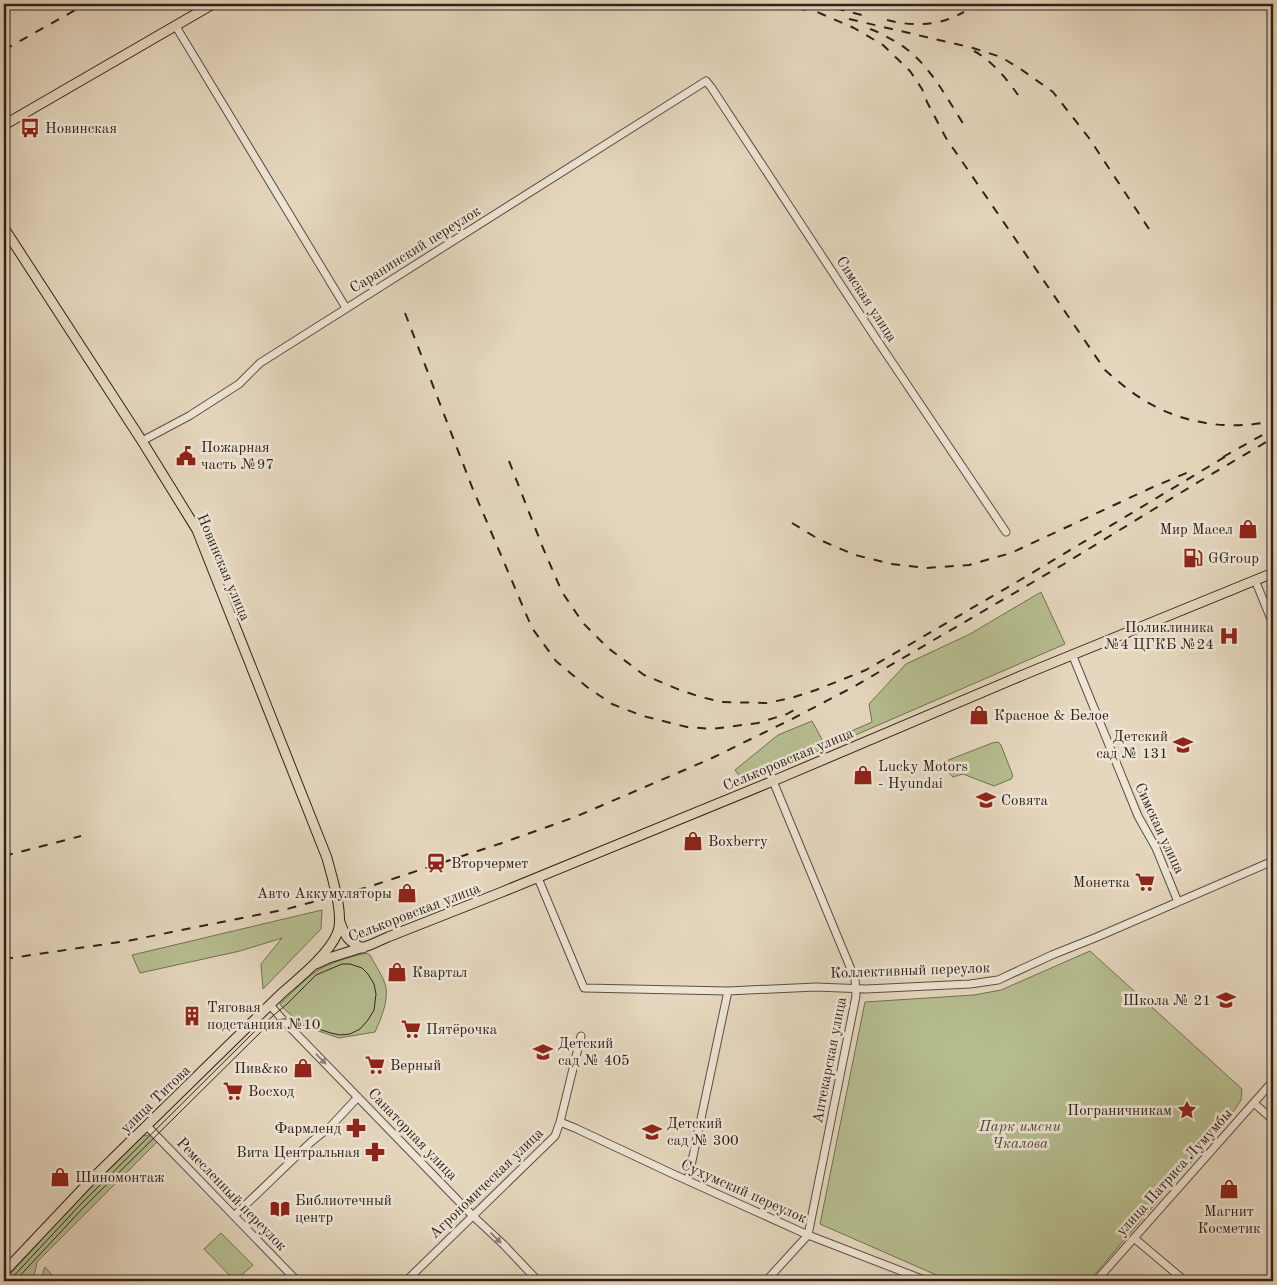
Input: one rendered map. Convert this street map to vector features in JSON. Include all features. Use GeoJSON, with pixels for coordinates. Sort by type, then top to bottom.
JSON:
{"type":"FeatureCollection","features":[{"type":"Feature","properties":{"kind":"main road"},"geometry":{"type":"LineString","coordinates":[[4,125],[213,4]]}},
{"type":"Feature","properties":{"kind":"main road","name":"Новинская улица"},"geometry":{"type":"LineString","coordinates":[[4,228],[142,441],[196,530],[327,858],[337,895],[340,922]]}},
{"type":"Feature","properties":{"kind":"main road","name":"Селькоровская улица"},"geometry":{"type":"LineString","coordinates":[[312,967],[322,961],[363,948],[538,878],[1072,654],[1273,572]]}},
{"type":"Feature","properties":{"kind":"main road"},"geometry":{"type":"LineString","coordinates":[[340,922],[347,938],[363,948]]}},
{"type":"Feature","properties":{"kind":"main road","name":"улица Титова"},"geometry":{"type":"LineString","coordinates":[[4,1272],[91,1180],[270,1005],[312,967],[337,934],[340,922]]}},
{"type":"Feature","properties":{"kind":"street"},"geometry":{"type":"LineString","coordinates":[[175,26],[346,308]]}},
{"type":"Feature","properties":{"kind":"street","name":"Саранинский переулок"},"geometry":{"type":"LineString","coordinates":[[142,441],[189,416],[239,384],[260,363],[706,81]]}},
{"type":"Feature","properties":{"kind":"street","name":"Симская улица"},"geometry":{"type":"LineString","coordinates":[[706,81],[1006,532]]}},
{"type":"Feature","properties":{"kind":"street"},"geometry":{"type":"LineString","coordinates":[[1255,580],[1273,624]]}},
{"type":"Feature","properties":{"kind":"street","name":"Симская улица"},"geometry":{"type":"LineString","coordinates":[[1072,654],[1138,816],[1156,848],[1178,902]]}},
{"type":"Feature","properties":{"kind":"street","name":"Аптекарская улица"},"geometry":{"type":"LineString","coordinates":[[773,781],[855,979],[856,988],[856,996],[808,1235]]}},
{"type":"Feature","properties":{"kind":"street","name":"Коллективный переулок"},"geometry":{"type":"LineString","coordinates":[[538,878],[584,988],[728,992],[816,987],[866,988],[970,984],[998,980],[1052,955],[1273,862]]}},
{"type":"Feature","properties":{"kind":"street"},"geometry":{"type":"LineString","coordinates":[[688,1180],[728,992]]}},
{"type":"Feature","properties":{"kind":"street","name":"Санаторная улица"},"geometry":{"type":"LineString","coordinates":[[270,1005],[538,1281]]}},
{"type":"Feature","properties":{"kind":"street","name":"Агрономическая улица"},"geometry":{"type":"LineString","coordinates":[[406,1281],[555,1136],[581,1036]]}},
{"type":"Feature","properties":{"kind":"street","name":"улица Патриса Лумумбы"},"geometry":{"type":"LineString","coordinates":[[1096,1281],[1273,1081]]}},
{"type":"Feature","properties":{"kind":"street"},"geometry":{"type":"LineString","coordinates":[[234,1216],[311,1142],[331,1126],[358,1097]]}},
{"type":"Feature","properties":{"kind":"street"},"geometry":{"type":"LineString","coordinates":[[1254,1103],[1273,1120]]}},
{"type":"Feature","properties":{"kind":"street","name":"Сухумский переулок"},"geometry":{"type":"LineString","coordinates":[[560,1122],[808,1235],[927,1281]]}},
{"type":"Feature","properties":{"kind":"street","name":"Ремесленный переулок"},"geometry":{"type":"LineString","coordinates":[[147,1126],[298,1281]]}},
{"type":"Feature","properties":{"kind":"street"},"geometry":{"type":"LineString","coordinates":[[766,1281],[808,1235]]}},
{"type":"Feature","properties":{"kind":"street"},"geometry":{"type":"LineString","coordinates":[[1134,1238],[1184,1281]]}},
{"type":"Feature","properties":{"kind":"green space"},"geometry":{"type":"Polygon","coordinates":[[[1041,592],[1065,644],[745,783],[735,770],[778,735],[812,721],[824,743],[872,722],[869,704],[906,664],[970,634],[1041,592]]]}},
{"type":"Feature","properties":{"kind":"green space"},"geometry":{"type":"Polygon","coordinates":[[[998,742],[1001,745],[1013,776],[1011,779],[994,786],[963,774],[953,777],[949,772],[946,761],[998,742]]]}},
{"type":"Feature","properties":{"kind":"green space"},"geometry":{"type":"Polygon","coordinates":[[[322,910],[321,929],[263,989],[261,964],[282,938],[240,951],[140,973],[132,955],[322,910]]]}},
{"type":"Feature","properties":{"kind":"green space","name":"Парк имени Чкалова"},"geometry":{"type":"Polygon","coordinates":[[[1090,951],[1242,1089],[1241,1100],[1229,1118],[1089,1281],[950,1281],[820,1224],[865,1002],[974,995],[1001,990],[1090,951]]]}},
{"type":"Feature","properties":{"kind":"green space"},"geometry":{"type":"Polygon","coordinates":[[[367,953],[379,971],[386,988],[385,1005],[375,1032],[339,1038],[304,1026],[280,1004],[306,979],[327,965],[367,953]]]}},
{"type":"Feature","properties":{"kind":"green space"},"geometry":{"type":"Polygon","coordinates":[[[150,1134],[157,1142],[37,1262],[33,1281],[4,1281],[77,1201],[144,1135],[150,1134]]]}},
{"type":"Feature","properties":{"kind":"green space"},"geometry":{"type":"Polygon","coordinates":[[[221,1233],[253,1265],[235,1281],[204,1249],[221,1233]]]}},
{"type":"Feature","properties":{"kind":"green space"},"geometry":{"type":"Polygon","coordinates":[[[45,1267],[57,1281],[40,1281],[45,1267]]]}},
{"type":"Feature","properties":{"kind":"tram line"},"geometry":{"type":"LineString","coordinates":[[9,1281],[80,1205],[254,1032],[287,1004],[316,975],[342,964],[350,964],[362,968],[368,974],[374,984],[376,994],[374,1010],[360,1029],[350,1034],[340,1035],[315,1028],[294,1019],[282,1019],[271,1022],[83,1208],[15,1281]]}},
{"type":"Feature","properties":{"kind":"railway"},"geometry":{"type":"LineString","coordinates":[[4,50],[86,4]]}},
{"type":"Feature","properties":{"kind":"railway"},"geometry":{"type":"LineString","coordinates":[[782,4],[805,10]]}},
{"type":"Feature","properties":{"kind":"railway"},"geometry":{"type":"LineString","coordinates":[[818,4],[862,15]]}},
{"type":"Feature","properties":{"kind":"railway"},"geometry":{"type":"LineString","coordinates":[[801,5],[854,28],[883,45],[910,71],[922,89],[946,138],[1105,370],[1145,401],[1180,417],[1198,422],[1235,425],[1273,421]]}},
{"type":"Feature","properties":{"kind":"railway"},"geometry":{"type":"LineString","coordinates":[[887,20],[909,24],[924,24],[946,20],[964,12]]}},
{"type":"Feature","properties":{"kind":"railway"},"geometry":{"type":"LineString","coordinates":[[849,19],[973,48],[1001,57],[1022,70],[1053,92],[1089,138],[1149,229]]}},
{"type":"Feature","properties":{"kind":"railway"},"geometry":{"type":"LineString","coordinates":[[870,29],[901,45],[921,62],[966,128]]}},
{"type":"Feature","properties":{"kind":"railway"},"geometry":{"type":"LineString","coordinates":[[974,51],[998,70],[1018,95]]}},
{"type":"Feature","properties":{"kind":"railway"},"geometry":{"type":"LineString","coordinates":[[405,313],[472,487],[532,628],[556,661],[587,687],[612,704],[643,716],[687,727],[712,729],[758,723],[794,710]]}},
{"type":"Feature","properties":{"kind":"railway"},"geometry":{"type":"LineString","coordinates":[[1223,457],[1273,429]]}},
{"type":"Feature","properties":{"kind":"railway"},"geometry":{"type":"LineString","coordinates":[[4,959],[127,941],[287,909],[368,887],[575,817],[710,759],[855,686],[1064,564],[1273,438]]}},
{"type":"Feature","properties":{"kind":"railway"},"geometry":{"type":"LineString","coordinates":[[509,461],[562,592],[583,623],[608,648],[644,675],[680,690],[722,702],[767,703],[816,690],[866,670],[1228,455]]}},
{"type":"Feature","properties":{"kind":"railway"},"geometry":{"type":"LineString","coordinates":[[792,523],[820,540],[855,555],[892,564],[926,568],[969,565],[1011,553],[1191,471]]}},
{"type":"Feature","properties":{"kind":"railway"},"geometry":{"type":"LineString","coordinates":[[4,856],[81,836]]}},
{"type":"Feature","properties":{"kind":"place","name":"Новинская"},"geometry":{"type":"Point","coordinates":[30,128]}},
{"type":"Feature","properties":{"kind":"place","name":"Пожарная часть №97"},"geometry":{"type":"Point","coordinates":[186,456]}},
{"type":"Feature","properties":{"kind":"place","name":"Мир Масел"},"geometry":{"type":"Point","coordinates":[1248,529]}},
{"type":"Feature","properties":{"kind":"place","name":"GGroup"},"geometry":{"type":"Point","coordinates":[1193,558]}},
{"type":"Feature","properties":{"kind":"place","name":"Поликлиника №4 ЦГКБ №24"},"geometry":{"type":"Point","coordinates":[1229,636]}},
{"type":"Feature","properties":{"kind":"place","name":"Красное & Белое"},"geometry":{"type":"Point","coordinates":[979,715]}},
{"type":"Feature","properties":{"kind":"place","name":"Детский сад № 131"},"geometry":{"type":"Point","coordinates":[1183,745]}},
{"type":"Feature","properties":{"kind":"place","name":"Lucky Motors - Hyundai"},"geometry":{"type":"Point","coordinates":[863,775]}},
{"type":"Feature","properties":{"kind":"place","name":"Совята"},"geometry":{"type":"Point","coordinates":[986,800]}},
{"type":"Feature","properties":{"kind":"place","name":"Boxberry"},"geometry":{"type":"Point","coordinates":[693,841]}},
{"type":"Feature","properties":{"kind":"place","name":"Вторчермет"},"geometry":{"type":"Point","coordinates":[436,863]}},
{"type":"Feature","properties":{"kind":"place","name":"Монетка"},"geometry":{"type":"Point","coordinates":[1145,882]}},
{"type":"Feature","properties":{"kind":"place","name":"Авто Аккумуляторы"},"geometry":{"type":"Point","coordinates":[407,893]}},
{"type":"Feature","properties":{"kind":"place","name":"Квартал"},"geometry":{"type":"Point","coordinates":[397,972]}},
{"type":"Feature","properties":{"kind":"place","name":"Школа № 21"},"geometry":{"type":"Point","coordinates":[1226,1000]}},
{"type":"Feature","properties":{"kind":"place","name":"Тяговая подстанция №10"},"geometry":{"type":"Point","coordinates":[192,1016]}},
{"type":"Feature","properties":{"kind":"place","name":"Пятёрочка"},"geometry":{"type":"Point","coordinates":[411,1029]}},
{"type":"Feature","properties":{"kind":"place","name":"Детский сад № 405"},"geometry":{"type":"Point","coordinates":[543,1052]}},
{"type":"Feature","properties":{"kind":"place","name":"Верный"},"geometry":{"type":"Point","coordinates":[375,1065]}},
{"type":"Feature","properties":{"kind":"place","name":"Пив&ко"},"geometry":{"type":"Point","coordinates":[303,1068]}},
{"type":"Feature","properties":{"kind":"place","name":"Восход"},"geometry":{"type":"Point","coordinates":[233,1091]}},
{"type":"Feature","properties":{"kind":"place","name":"Пограничникам"},"geometry":{"type":"Point","coordinates":[1187,1110]}},
{"type":"Feature","properties":{"kind":"place","name":"Фармленд"},"geometry":{"type":"Point","coordinates":[356,1128]}},
{"type":"Feature","properties":{"kind":"place","name":"Детский сад № 300"},"geometry":{"type":"Point","coordinates":[652,1132]}},
{"type":"Feature","properties":{"kind":"place","name":"Вита Центральная"},"geometry":{"type":"Point","coordinates":[375,1152]}},
{"type":"Feature","properties":{"kind":"place","name":"Шиномонтаж"},"geometry":{"type":"Point","coordinates":[60,1177]}},
{"type":"Feature","properties":{"kind":"place","name":"Магнит Косметик"},"geometry":{"type":"Point","coordinates":[1229,1189]}},
{"type":"Feature","properties":{"kind":"place","name":"Библиотечный центр"},"geometry":{"type":"Point","coordinates":[280,1209]}}]}
